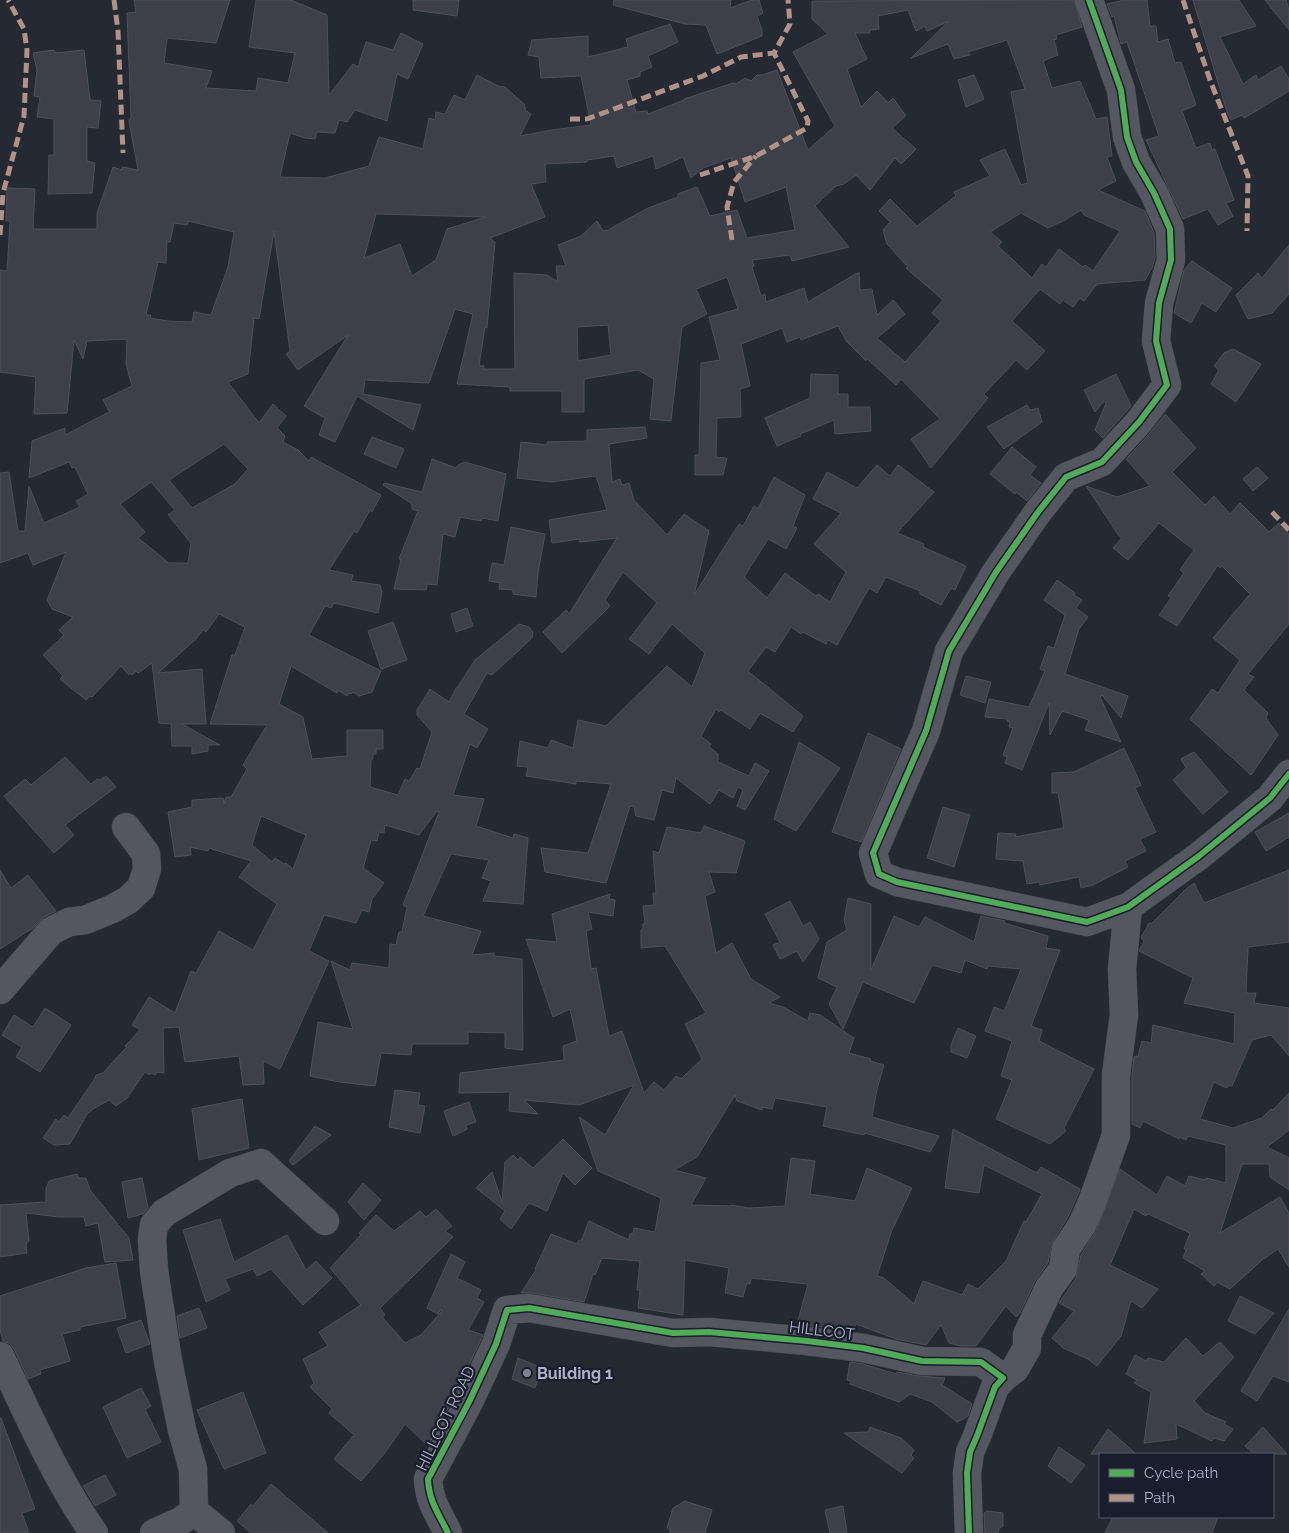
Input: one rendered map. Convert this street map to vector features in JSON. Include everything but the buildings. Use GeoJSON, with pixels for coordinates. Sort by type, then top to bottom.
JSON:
{"type":"FeatureCollection","features":[{"type":"Feature","properties":{"kind":"street"},"geometry":{"type":"LineString","coordinates":[[1089,0],[1120,90],[1128,136],[1136,162],[1154,193],[1170,229],[1171,260],[1159,303],[1156,341],[1167,385],[1139,422],[1102,462],[1066,477],[1038,512],[996,572],[949,651],[926,731],[873,854],[879,874],[897,882],[1088,922],[1128,907],[1199,856],[1270,798],[1289,774]]}},
{"type":"Feature","properties":{"kind":"street"},"geometry":{"type":"LineString","coordinates":[[0,990],[51,932],[69,922],[85,920],[112,909],[128,900],[141,888],[147,869],[146,854],[126,828]]}},
{"type":"Feature","properties":{"kind":"street"},"geometry":{"type":"LineString","coordinates":[[969,1533],[967,1473],[970,1452],[978,1436],[995,1387],[1015,1369],[1027,1348],[1027,1334],[1049,1288],[1063,1269],[1066,1249],[1082,1225],[1116,1136],[1116,1075],[1124,1015],[1122,968],[1128,907]]}},
{"type":"Feature","properties":{"kind":"street"},"geometry":{"type":"LineString","coordinates":[[221,1533],[194,1511],[193,1468],[172,1385],[154,1271],[152,1239],[154,1226],[164,1213],[230,1173],[261,1162],[325,1221]]}},
{"type":"Feature","properties":{"kind":"street","name":"HILLCOT"},"geometry":{"type":"LineString","coordinates":[[496,1344],[507,1310],[529,1308],[673,1332],[710,1332],[807,1341],[862,1348],[922,1361],[981,1362],[1003,1378]]}},
{"type":"Feature","properties":{"kind":"street","name":"HILLCOT ROAD"},"geometry":{"type":"LineString","coordinates":[[448,1533],[438,1516],[431,1498],[428,1480],[470,1402],[496,1344]]}},
{"type":"Feature","properties":{"kind":"street"},"geometry":{"type":"LineString","coordinates":[[0,1356],[44,1447],[94,1533]]}},
{"type":"Feature","properties":{"kind":"street"},"geometry":{"type":"LineString","coordinates":[[154,1533],[181,1521],[194,1511]]}},
{"type":"Feature","properties":{"kind":"marked path"},"geometry":{"type":"LineString","coordinates":[[0,235],[3,193],[24,116],[27,50],[24,29],[8,0]]}},
{"type":"Feature","properties":{"kind":"marked path"},"geometry":{"type":"LineString","coordinates":[[114,0],[118,31],[123,153]]}},
{"type":"Feature","properties":{"kind":"marked path"},"geometry":{"type":"LineString","coordinates":[[570,119],[587,119],[703,76],[741,57],[774,53],[790,24],[788,0]]}},
{"type":"Feature","properties":{"kind":"marked path"},"geometry":{"type":"LineString","coordinates":[[1183,0],[1210,80],[1248,176],[1247,231]]}},
{"type":"Feature","properties":{"kind":"marked path"},"geometry":{"type":"LineString","coordinates":[[700,175],[756,156],[807,128],[808,121],[774,53]]}},
{"type":"Feature","properties":{"kind":"marked path"},"geometry":{"type":"LineString","coordinates":[[732,240],[727,207],[734,182],[756,156]]}},
{"type":"Feature","properties":{"kind":"marked path"},"geometry":{"type":"LineString","coordinates":[[1272,512],[1289,530]]}},
{"type":"Feature","properties":{"kind":"cycle path"},"geometry":{"type":"LineString","coordinates":[[1089,0],[1121,90],[1127,137],[1136,162],[1154,193],[1170,229],[1171,260],[1159,303],[1156,341],[1167,385],[1139,422],[1102,462],[1066,477],[1038,512],[996,572],[949,651],[926,731],[873,853],[879,874],[897,882],[1087,922],[1128,907],[1199,856],[1270,798],[1289,774]]}},
{"type":"Feature","properties":{"kind":"cycle path"},"geometry":{"type":"LineString","coordinates":[[448,1533],[432,1501],[428,1479],[469,1402],[496,1344],[507,1310],[529,1308],[673,1333],[709,1332],[807,1341],[863,1348],[922,1361],[981,1362],[1003,1378],[995,1387],[970,1452],[967,1473],[969,1533]]}},
{"type":"Feature","properties":{"kind":"place","name":"Building 1"},"geometry":{"type":"Point","coordinates":[527,1373]}}]}
